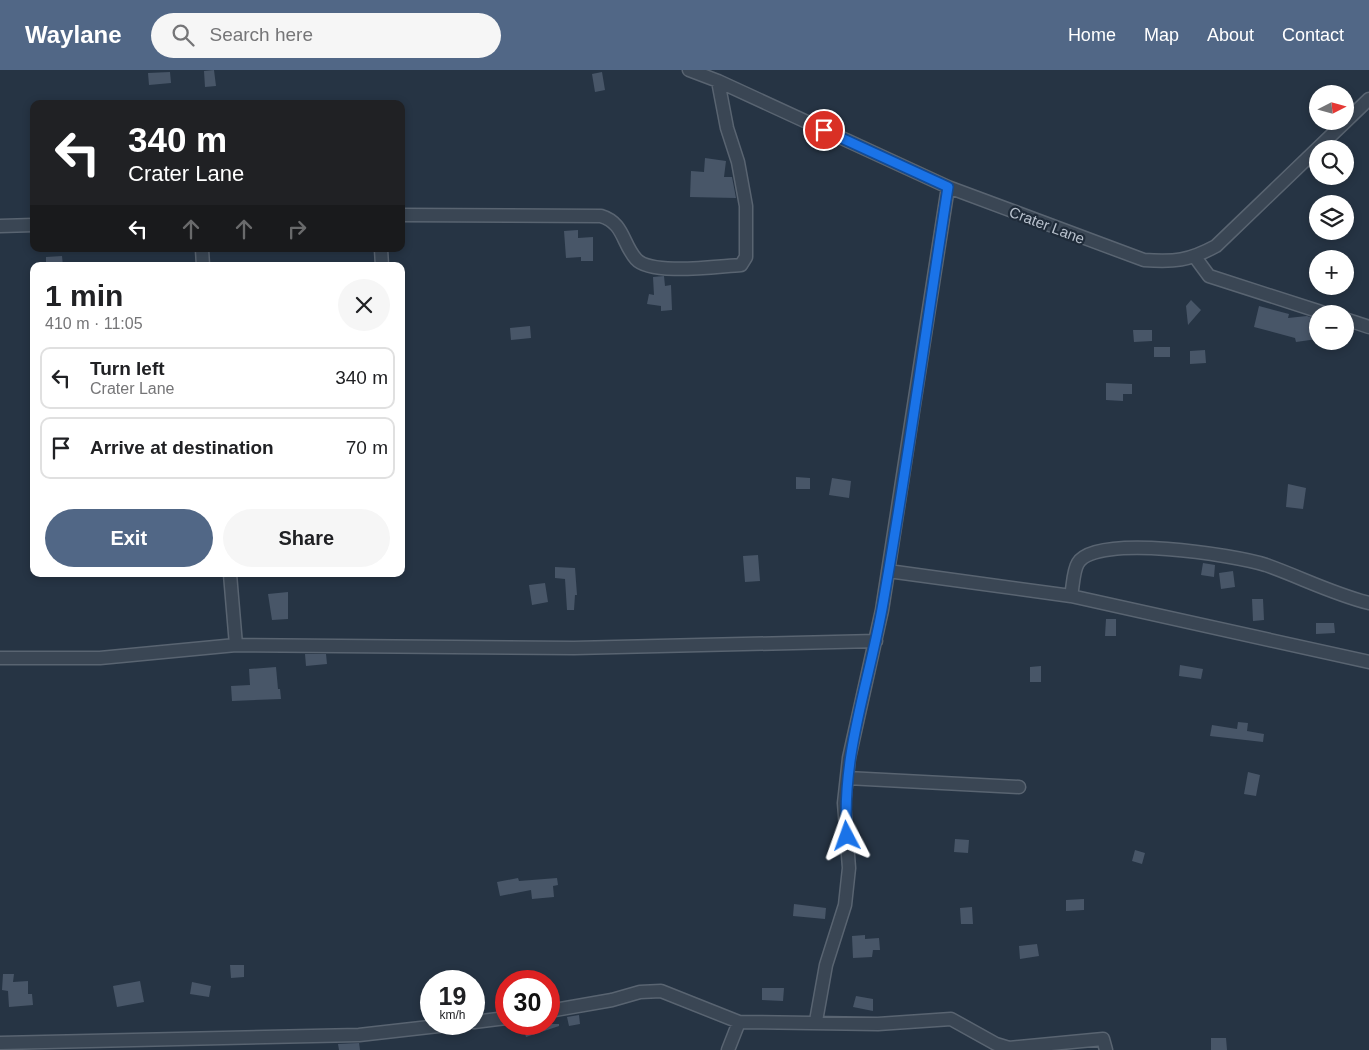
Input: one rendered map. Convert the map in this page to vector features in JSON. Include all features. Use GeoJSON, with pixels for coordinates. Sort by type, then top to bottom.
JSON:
{"type":"FeatureCollection","features":[{"type":"Feature","properties":{"kind":"street","name":"Crater Lane"},"geometry":{"type":"LineString","coordinates":[[689,70],[718,81],[948,187],[1144,260],[1170,262],[1195,257],[1216,246],[1369,99]]}},
{"type":"Feature","properties":{"kind":"street"},"geometry":{"type":"LineString","coordinates":[[405,215],[601,216],[612,220],[619,227],[637,261],[652,267],[684,268],[741,265],[746,257],[746,206],[738,162],[727,128],[718,81]]}},
{"type":"Feature","properties":{"kind":"street"},"geometry":{"type":"LineString","coordinates":[[816,1022],[826,965],[845,905],[849,868],[844,803],[849,758],[876,641],[948,187]]}},
{"type":"Feature","properties":{"kind":"street"},"geometry":{"type":"LineString","coordinates":[[0,226],[30,225]]}},
{"type":"Feature","properties":{"kind":"street"},"geometry":{"type":"LineString","coordinates":[[1195,257],[1208,276],[1309,308]]}},
{"type":"Feature","properties":{"kind":"street"},"geometry":{"type":"LineString","coordinates":[[1354,323],[1369,327]]}},
{"type":"Feature","properties":{"kind":"street"},"geometry":{"type":"LineString","coordinates":[[1071,596],[1077,563],[1086,554],[1099,549],[1170,548],[1264,565],[1350,598],[1369,603]]}},
{"type":"Feature","properties":{"kind":"street"},"geometry":{"type":"LineString","coordinates":[[888,571],[1071,596],[1369,662]]}},
{"type":"Feature","properties":{"kind":"street"},"geometry":{"type":"LineString","coordinates":[[230,577],[236,644]]}},
{"type":"Feature","properties":{"kind":"street"},"geometry":{"type":"LineString","coordinates":[[0,658],[100,658],[236,644],[574,648],[876,641]]}},
{"type":"Feature","properties":{"kind":"street"},"geometry":{"type":"LineString","coordinates":[[847,778],[1020,787]]}},
{"type":"Feature","properties":{"kind":"street"},"geometry":{"type":"LineString","coordinates":[[560,1009],[612,1000],[640,992],[661,991],[739,1022],[878,1024],[951,1019],[996,1044],[1009,1048],[1103,1039],[1106,1050]]}},
{"type":"Feature","properties":{"kind":"street"},"geometry":{"type":"LineString","coordinates":[[728,1050],[739,1022]]}},
{"type":"Feature","properties":{"kind":"street"},"geometry":{"type":"LineString","coordinates":[[0,1043],[359,1035],[420,1028]]}},
{"type":"Feature","properties":{"kind":"building"},"geometry":{"type":"Polygon","coordinates":[[[214,70],[216,86],[205,87],[204,71],[214,70]]]}},
{"type":"Feature","properties":{"kind":"building"},"geometry":{"type":"Polygon","coordinates":[[[170,72],[171,83],[149,85],[148,73],[170,72]]]}},
{"type":"Feature","properties":{"kind":"building"},"geometry":{"type":"Polygon","coordinates":[[[602,72],[605,90],[595,92],[592,74],[602,72]]]}},
{"type":"Feature","properties":{"kind":"building"},"geometry":{"type":"Polygon","coordinates":[[[705,158],[726,161],[724,177],[732,177],[736,198],[690,197],[691,171],[704,172],[705,158]]]}},
{"type":"Feature","properties":{"kind":"building"},"geometry":{"type":"Polygon","coordinates":[[[578,230],[578,238],[593,237],[593,261],[581,261],[581,257],[566,258],[564,231],[578,230]]]}},
{"type":"Feature","properties":{"kind":"building"},"geometry":{"type":"Polygon","coordinates":[[[62,256],[63,262],[46,262],[46,257],[62,256]]]}},
{"type":"Feature","properties":{"kind":"building"},"geometry":{"type":"Polygon","coordinates":[[[664,276],[665,286],[671,285],[672,310],[661,311],[661,306],[647,304],[649,294],[654,295],[653,277],[664,276]]]}},
{"type":"Feature","properties":{"kind":"building"},"geometry":{"type":"Polygon","coordinates":[[[1191,300],[1201,310],[1188,325],[1186,306],[1191,300]]]}},
{"type":"Feature","properties":{"kind":"building"},"geometry":{"type":"Polygon","coordinates":[[[1259,306],[1289,314],[1288,318],[1307,316],[1309,317],[1309,340],[1296,342],[1295,338],[1254,327],[1259,306]]]}},
{"type":"Feature","properties":{"kind":"building"},"geometry":{"type":"Polygon","coordinates":[[[530,326],[531,338],[511,340],[510,328],[530,326]]]}},
{"type":"Feature","properties":{"kind":"building"},"geometry":{"type":"Polygon","coordinates":[[[1133,330],[1152,330],[1152,341],[1134,342],[1133,330]]]}},
{"type":"Feature","properties":{"kind":"building"},"geometry":{"type":"Polygon","coordinates":[[[1154,347],[1170,347],[1170,357],[1154,357],[1154,347]]]}},
{"type":"Feature","properties":{"kind":"building"},"geometry":{"type":"Polygon","coordinates":[[[1205,350],[1206,363],[1190,364],[1190,351],[1205,350]]]}},
{"type":"Feature","properties":{"kind":"building"},"geometry":{"type":"Polygon","coordinates":[[[1106,383],[1132,384],[1132,394],[1123,394],[1123,401],[1106,400],[1106,383]]]}},
{"type":"Feature","properties":{"kind":"building"},"geometry":{"type":"Polygon","coordinates":[[[796,477],[810,478],[810,489],[796,489],[796,477]]]}},
{"type":"Feature","properties":{"kind":"building"},"geometry":{"type":"Polygon","coordinates":[[[832,478],[851,481],[849,498],[829,495],[832,478]]]}},
{"type":"Feature","properties":{"kind":"building"},"geometry":{"type":"Polygon","coordinates":[[[1288,484],[1306,488],[1303,509],[1286,507],[1288,484]]]}},
{"type":"Feature","properties":{"kind":"building"},"geometry":{"type":"Polygon","coordinates":[[[758,555],[760,581],[745,582],[743,556],[758,555]]]}},
{"type":"Feature","properties":{"kind":"building"},"geometry":{"type":"Polygon","coordinates":[[[1203,563],[1215,565],[1214,577],[1201,575],[1203,563]]]}},
{"type":"Feature","properties":{"kind":"building"},"geometry":{"type":"Polygon","coordinates":[[[555,567],[575,568],[577,595],[575,595],[574,610],[567,610],[565,579],[555,578],[555,567]]]}},
{"type":"Feature","properties":{"kind":"building"},"geometry":{"type":"Polygon","coordinates":[[[1233,571],[1235,587],[1221,589],[1219,573],[1233,571]]]}},
{"type":"Feature","properties":{"kind":"building"},"geometry":{"type":"Polygon","coordinates":[[[545,583],[548,602],[532,605],[529,585],[545,583]]]}},
{"type":"Feature","properties":{"kind":"building"},"geometry":{"type":"Polygon","coordinates":[[[288,592],[288,619],[272,620],[268,594],[288,592]]]}},
{"type":"Feature","properties":{"kind":"building"},"geometry":{"type":"Polygon","coordinates":[[[1252,599],[1263,599],[1264,620],[1253,621],[1252,599]]]}},
{"type":"Feature","properties":{"kind":"building"},"geometry":{"type":"Polygon","coordinates":[[[1106,619],[1116,619],[1116,636],[1105,636],[1106,619]]]}},
{"type":"Feature","properties":{"kind":"building"},"geometry":{"type":"Polygon","coordinates":[[[1316,623],[1334,623],[1335,633],[1316,634],[1316,623]]]}},
{"type":"Feature","properties":{"kind":"building"},"geometry":{"type":"Polygon","coordinates":[[[305,654],[326,654],[327,664],[306,666],[305,654]]]}},
{"type":"Feature","properties":{"kind":"building"},"geometry":{"type":"Polygon","coordinates":[[[1180,665],[1203,669],[1201,679],[1179,676],[1180,665]]]}},
{"type":"Feature","properties":{"kind":"building"},"geometry":{"type":"Polygon","coordinates":[[[1041,666],[1041,682],[1030,682],[1030,667],[1041,666]]]}},
{"type":"Feature","properties":{"kind":"building"},"geometry":{"type":"Polygon","coordinates":[[[276,667],[281,699],[232,701],[231,686],[250,685],[249,669],[276,667]]]}},
{"type":"Feature","properties":{"kind":"building"},"geometry":{"type":"Polygon","coordinates":[[[1238,722],[1248,723],[1247,731],[1264,734],[1263,742],[1210,736],[1212,725],[1237,729],[1238,722]]]}},
{"type":"Feature","properties":{"kind":"building"},"geometry":{"type":"Polygon","coordinates":[[[1248,772],[1260,775],[1256,796],[1244,794],[1248,772]]]}},
{"type":"Feature","properties":{"kind":"building"},"geometry":{"type":"Polygon","coordinates":[[[955,839],[969,840],[968,853],[954,852],[955,839]]]}},
{"type":"Feature","properties":{"kind":"building"},"geometry":{"type":"Polygon","coordinates":[[[1135,850],[1145,853],[1142,864],[1132,861],[1135,850]]]}},
{"type":"Feature","properties":{"kind":"building"},"geometry":{"type":"Polygon","coordinates":[[[518,878],[519,881],[557,878],[558,885],[553,886],[554,897],[532,899],[531,890],[500,896],[497,882],[518,878]]]}},
{"type":"Feature","properties":{"kind":"building"},"geometry":{"type":"Polygon","coordinates":[[[1084,899],[1084,910],[1066,911],[1066,900],[1084,899]]]}},
{"type":"Feature","properties":{"kind":"building"},"geometry":{"type":"Polygon","coordinates":[[[794,904],[826,908],[825,919],[793,916],[794,904]]]}},
{"type":"Feature","properties":{"kind":"building"},"geometry":{"type":"Polygon","coordinates":[[[972,907],[973,924],[961,924],[960,908],[972,907]]]}},
{"type":"Feature","properties":{"kind":"building"},"geometry":{"type":"Polygon","coordinates":[[[865,935],[865,939],[879,938],[880,950],[873,950],[872,957],[853,958],[852,936],[865,935]]]}},
{"type":"Feature","properties":{"kind":"building"},"geometry":{"type":"Polygon","coordinates":[[[1037,944],[1039,956],[1020,959],[1019,946],[1037,944]]]}},
{"type":"Feature","properties":{"kind":"building"},"geometry":{"type":"Polygon","coordinates":[[[230,965],[244,965],[244,977],[231,978],[230,965]]]}},
{"type":"Feature","properties":{"kind":"building"},"geometry":{"type":"Polygon","coordinates":[[[3,974],[14,974],[13,982],[28,981],[28,994],[32,994],[33,1005],[9,1007],[8,991],[2,990],[3,974]]]}},
{"type":"Feature","properties":{"kind":"building"},"geometry":{"type":"Polygon","coordinates":[[[140,981],[144,1002],[117,1007],[113,986],[140,981]]]}},
{"type":"Feature","properties":{"kind":"building"},"geometry":{"type":"Polygon","coordinates":[[[192,982],[211,986],[209,997],[190,994],[192,982]]]}},
{"type":"Feature","properties":{"kind":"building"},"geometry":{"type":"Polygon","coordinates":[[[762,988],[784,988],[783,1001],[762,1000],[762,988]]]}},
{"type":"Feature","properties":{"kind":"building"},"geometry":{"type":"Polygon","coordinates":[[[856,996],[873,999],[873,1011],[853,1007],[856,996]]]}},
{"type":"Feature","properties":{"kind":"building"},"geometry":{"type":"Polygon","coordinates":[[[579,1015],[580,1024],[569,1026],[567,1017],[579,1015]]]}},
{"type":"Feature","properties":{"kind":"building"},"geometry":{"type":"Polygon","coordinates":[[[1211,1038],[1226,1038],[1227,1050],[1211,1050],[1211,1038]]]}},
{"type":"Feature","properties":{"kind":"building"},"geometry":{"type":"Polygon","coordinates":[[[359,1043],[360,1050],[339,1050],[338,1044],[359,1043]]]}},
{"type":"Feature","properties":{"kind":"route"},"geometry":{"type":"LineString","coordinates":[[824,130],[948,187],[882,610],[849,758],[844,803],[847,836]]}}]}
